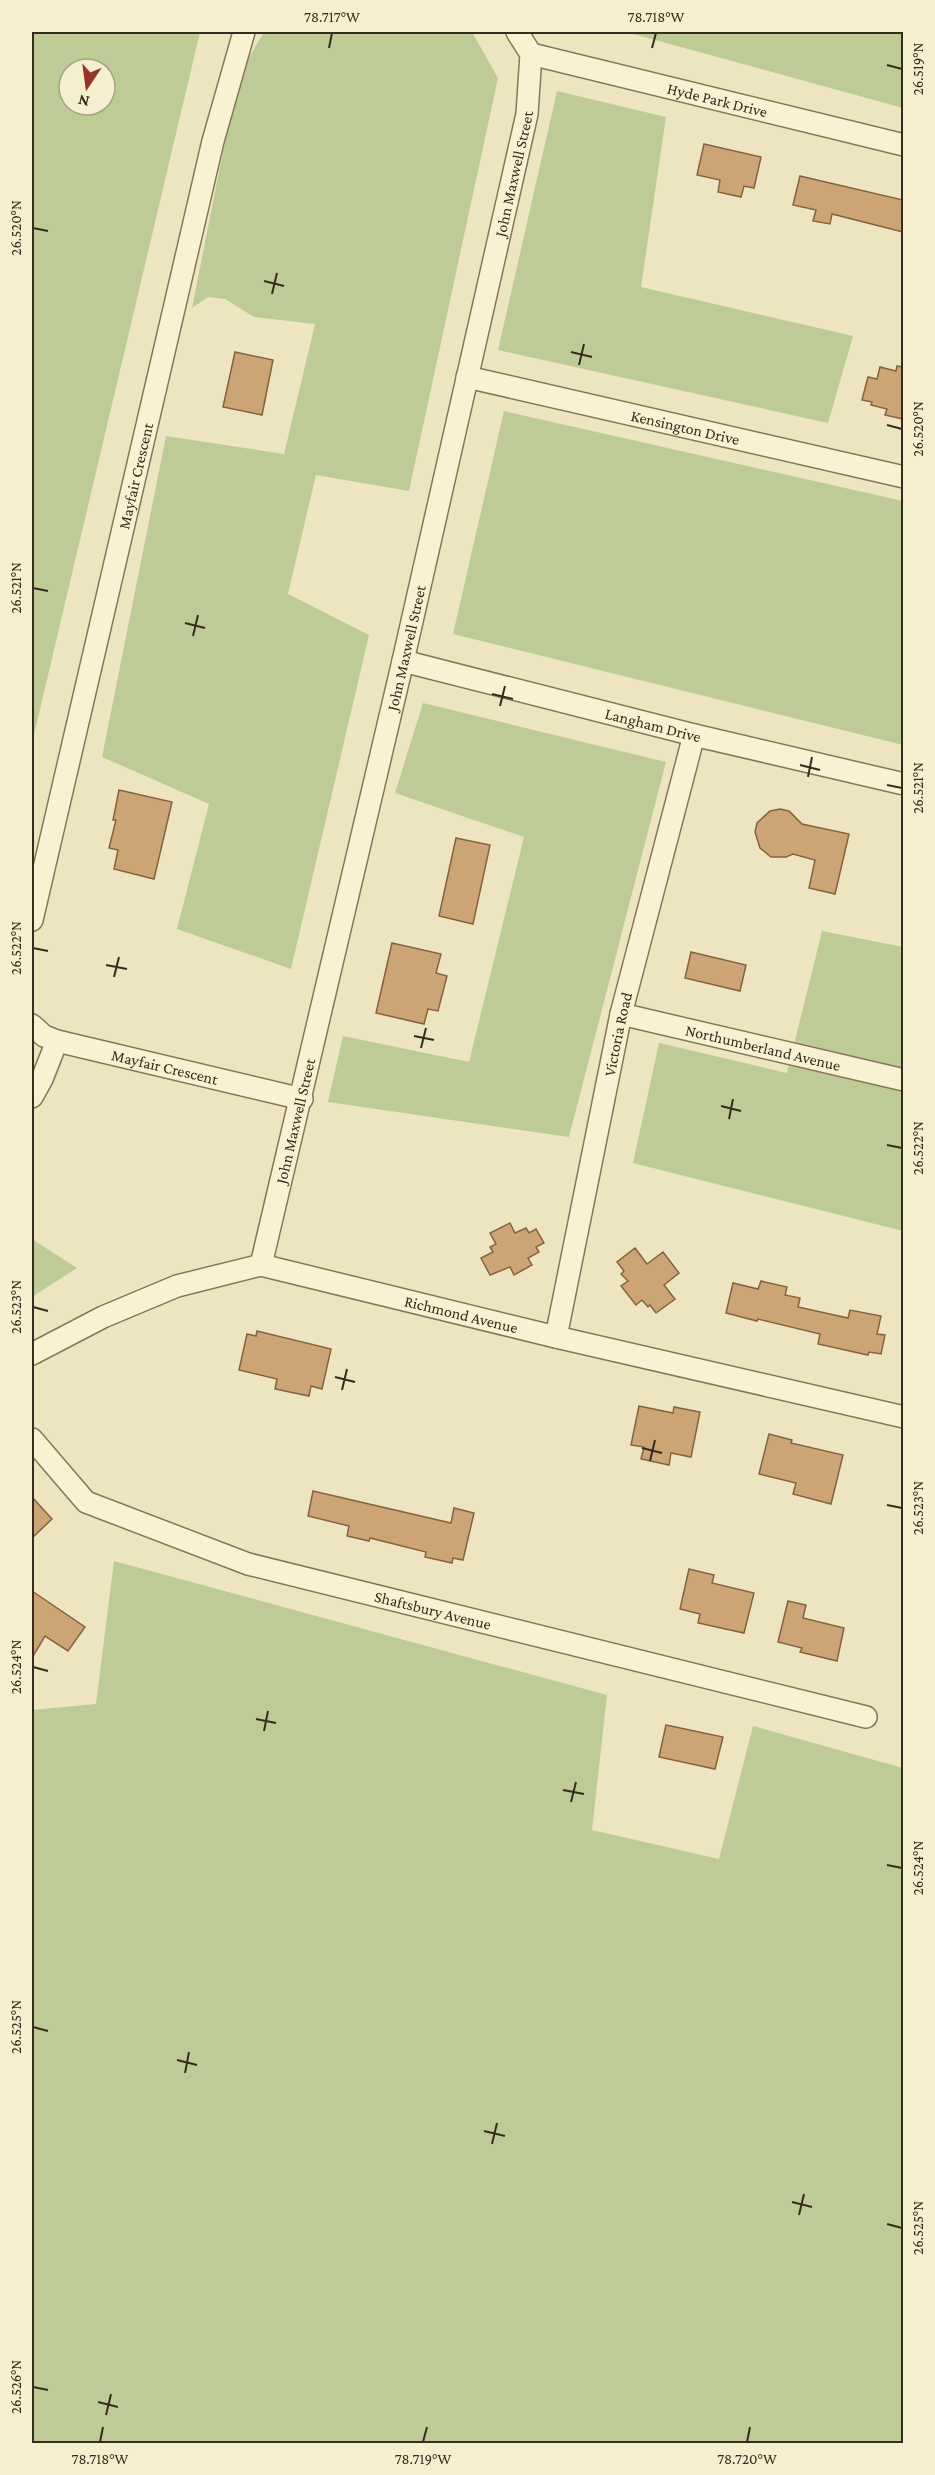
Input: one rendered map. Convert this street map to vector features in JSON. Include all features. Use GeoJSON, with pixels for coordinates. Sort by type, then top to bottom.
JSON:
{"type":"FeatureCollection","features":[{"type":"Feature","properties":{"kind":"street","name":"Mayfair Crescent"},"geometry":{"type":"LineString","coordinates":[[32,920],[213,141],[244,32]]}},
{"type":"Feature","properties":{"kind":"street"},"geometry":{"type":"LineString","coordinates":[[517,32],[531,54]]}},
{"type":"Feature","properties":{"kind":"street","name":"Hyde Park Drive"},"geometry":{"type":"LineString","coordinates":[[531,54],[903,144]]}},
{"type":"Feature","properties":{"kind":"street","name":"John Maxwell Street"},"geometry":{"type":"LineString","coordinates":[[261,1265],[404,662],[527,114],[531,54]]}},
{"type":"Feature","properties":{"kind":"street","name":"Kensington Drive"},"geometry":{"type":"LineString","coordinates":[[467,377],[903,477]]}},
{"type":"Feature","properties":{"kind":"street","name":"Langham Drive"},"geometry":{"type":"LineString","coordinates":[[404,662],[694,735],[903,784]]}},
{"type":"Feature","properties":{"kind":"street","name":"Victoria Road"},"geometry":{"type":"LineString","coordinates":[[556,1337],[621,1014],[694,735]]}},
{"type":"Feature","properties":{"kind":"street","name":"Northumberland Avenue"},"geometry":{"type":"LineString","coordinates":[[621,1014],[903,1080]]}},
{"type":"Feature","properties":{"kind":"street","name":"Mayfair Crescent"},"geometry":{"type":"LineString","coordinates":[[32,1024],[44,1036],[57,1041],[302,1099]]}},
{"type":"Feature","properties":{"kind":"street"},"geometry":{"type":"LineString","coordinates":[[32,1097],[57,1041]]}},
{"type":"Feature","properties":{"kind":"street","name":"Richmond Avenue"},"geometry":{"type":"LineString","coordinates":[[32,1354],[103,1317],[177,1286],[261,1265],[556,1337],[903,1417]]}},
{"type":"Feature","properties":{"kind":"street","name":"Shaftsbury Avenue"},"geometry":{"type":"LineString","coordinates":[[32,1439],[86,1502],[249,1564],[866,1717]]}},
{"type":"Feature","properties":{"kind":"green space"},"geometry":{"type":"Polygon","coordinates":[[[32,32],[200,32],[32,743],[32,32]]]}},
{"type":"Feature","properties":{"kind":"green space"},"geometry":{"type":"Polygon","coordinates":[[[264,32],[472,32],[498,78],[409,491],[316,475],[288,594],[369,635],[291,969],[177,929],[209,804],[102,757],[166,436],[284,454],[315,324],[254,317],[225,299],[208,297],[192,308],[238,76],[264,32]]]}},
{"type":"Feature","properties":{"kind":"green space"},"geometry":{"type":"Polygon","coordinates":[[[626,32],[903,32],[903,108],[626,32]]]}},
{"type":"Feature","properties":{"kind":"green space"},"geometry":{"type":"Polygon","coordinates":[[[557,91],[666,117],[641,287],[853,336],[828,423],[498,350],[557,91]]]}},
{"type":"Feature","properties":{"kind":"green space"},"geometry":{"type":"Polygon","coordinates":[[[504,411],[903,501],[903,745],[453,634],[504,411]]]}},
{"type":"Feature","properties":{"kind":"green space"},"geometry":{"type":"Polygon","coordinates":[[[423,703],[666,762],[569,1137],[328,1102],[343,1036],[469,1062],[524,837],[395,793],[423,703]]]}},
{"type":"Feature","properties":{"kind":"green space"},"geometry":{"type":"Polygon","coordinates":[[[822,931],[903,947],[903,1231],[633,1163],[659,1043],[787,1073],[822,931]]]}},
{"type":"Feature","properties":{"kind":"green space"},"geometry":{"type":"Polygon","coordinates":[[[32,1239],[77,1268],[32,1297],[32,1239]]]}},
{"type":"Feature","properties":{"kind":"green space"},"geometry":{"type":"Polygon","coordinates":[[[114,1561],[607,1695],[592,1830],[719,1859],[753,1726],[903,1768],[903,2443],[32,2443],[32,1710],[96,1704],[114,1561]]]}},
{"type":"Feature","properties":{"kind":"building"},"geometry":{"type":"Polygon","coordinates":[[[704,144],[761,157],[754,188],[744,186],[741,197],[718,192],[720,180],[697,175],[704,144]]]}},
{"type":"Feature","properties":{"kind":"building"},"geometry":{"type":"Polygon","coordinates":[[[800,176],[903,200],[903,232],[832,214],[830,224],[813,221],[816,210],[793,205],[800,176]]]}},
{"type":"Feature","properties":{"kind":"building"},"geometry":{"type":"Polygon","coordinates":[[[235,352],[273,360],[262,415],[223,407],[235,352]]]}},
{"type":"Feature","properties":{"kind":"building"},"geometry":{"type":"Polygon","coordinates":[[[897,366],[903,367],[903,419],[885,415],[887,409],[862,400],[868,377],[877,379],[880,367],[896,371],[897,366]]]}},
{"type":"Feature","properties":{"kind":"building"},"geometry":{"type":"Polygon","coordinates":[[[119,790],[172,802],[154,879],[114,869],[118,850],[109,848],[116,820],[113,820],[119,790]]]}},
{"type":"Feature","properties":{"kind":"building"},"geometry":{"type":"Polygon","coordinates":[[[780,809],[789,811],[802,824],[849,834],[835,894],[809,888],[815,860],[793,854],[786,857],[771,857],[760,848],[755,832],[757,823],[770,811],[780,809]]]}},
{"type":"Feature","properties":{"kind":"building"},"geometry":{"type":"Polygon","coordinates":[[[456,838],[490,845],[473,924],[439,916],[456,838]]]}},
{"type":"Feature","properties":{"kind":"building"},"geometry":{"type":"Polygon","coordinates":[[[392,943],[441,954],[436,973],[447,976],[438,1011],[428,1009],[424,1024],[376,1013],[392,943]]]}},
{"type":"Feature","properties":{"kind":"building"},"geometry":{"type":"Polygon","coordinates":[[[691,952],[746,965],[740,991],[685,978],[691,952]]]}},
{"type":"Feature","properties":{"kind":"building"},"geometry":{"type":"Polygon","coordinates":[[[510,1223],[515,1233],[526,1228],[529,1233],[536,1229],[544,1243],[536,1247],[539,1252],[528,1258],[532,1265],[514,1275],[510,1267],[490,1275],[481,1258],[493,1252],[490,1247],[496,1244],[490,1233],[510,1223]]]}},
{"type":"Feature","properties":{"kind":"building"},"geometry":{"type":"Polygon","coordinates":[[[635,1248],[647,1264],[663,1252],[679,1273],[664,1285],[675,1299],[656,1313],[642,1300],[636,1305],[621,1286],[628,1281],[621,1274],[624,1271],[617,1262],[635,1248]]]}},
{"type":"Feature","properties":{"kind":"building"},"geometry":{"type":"Polygon","coordinates":[[[761,1281],[787,1287],[785,1295],[800,1298],[798,1307],[848,1318],[850,1310],[881,1316],[877,1334],[885,1335],[881,1354],[869,1352],[868,1355],[818,1344],[820,1334],[726,1313],[733,1283],[758,1289],[761,1281]]]}},
{"type":"Feature","properties":{"kind":"building"},"geometry":{"type":"Polygon","coordinates":[[[257,1331],[331,1349],[322,1389],[311,1386],[309,1396],[275,1389],[277,1379],[239,1370],[247,1334],[256,1336],[257,1331]]]}},
{"type":"Feature","properties":{"kind":"building"},"geometry":{"type":"Polygon","coordinates":[[[639,1406],[673,1413],[674,1407],[700,1412],[691,1457],[671,1453],[669,1465],[641,1459],[644,1447],[631,1445],[639,1406]]]}},
{"type":"Feature","properties":{"kind":"building"},"geometry":{"type":"Polygon","coordinates":[[[769,1434],[792,1440],[791,1443],[843,1455],[831,1504],[793,1494],[796,1483],[759,1474],[769,1434]]]}},
{"type":"Feature","properties":{"kind":"building"},"geometry":{"type":"Polygon","coordinates":[[[313,1491],[451,1523],[454,1508],[474,1513],[463,1560],[453,1558],[452,1563],[425,1557],[426,1552],[370,1538],[369,1541],[347,1536],[349,1526],[308,1516],[313,1491]]]}},
{"type":"Feature","properties":{"kind":"building"},"geometry":{"type":"Polygon","coordinates":[[[32,1497],[52,1519],[32,1538],[32,1497]]]}},
{"type":"Feature","properties":{"kind":"building"},"geometry":{"type":"Polygon","coordinates":[[[689,1569],[714,1575],[712,1583],[754,1593],[744,1633],[698,1623],[700,1614],[680,1609],[689,1569]]]}},
{"type":"Feature","properties":{"kind":"building"},"geometry":{"type":"Polygon","coordinates":[[[32,1591],[85,1627],[68,1651],[45,1636],[32,1658],[32,1591]]]}},
{"type":"Feature","properties":{"kind":"building"},"geometry":{"type":"Polygon","coordinates":[[[788,1601],[806,1605],[803,1618],[844,1628],[837,1661],[800,1652],[802,1648],[778,1642],[788,1601]]]}},
{"type":"Feature","properties":{"kind":"building"},"geometry":{"type":"Polygon","coordinates":[[[666,1725],[723,1737],[715,1769],[659,1757],[666,1725]]]}}]}
